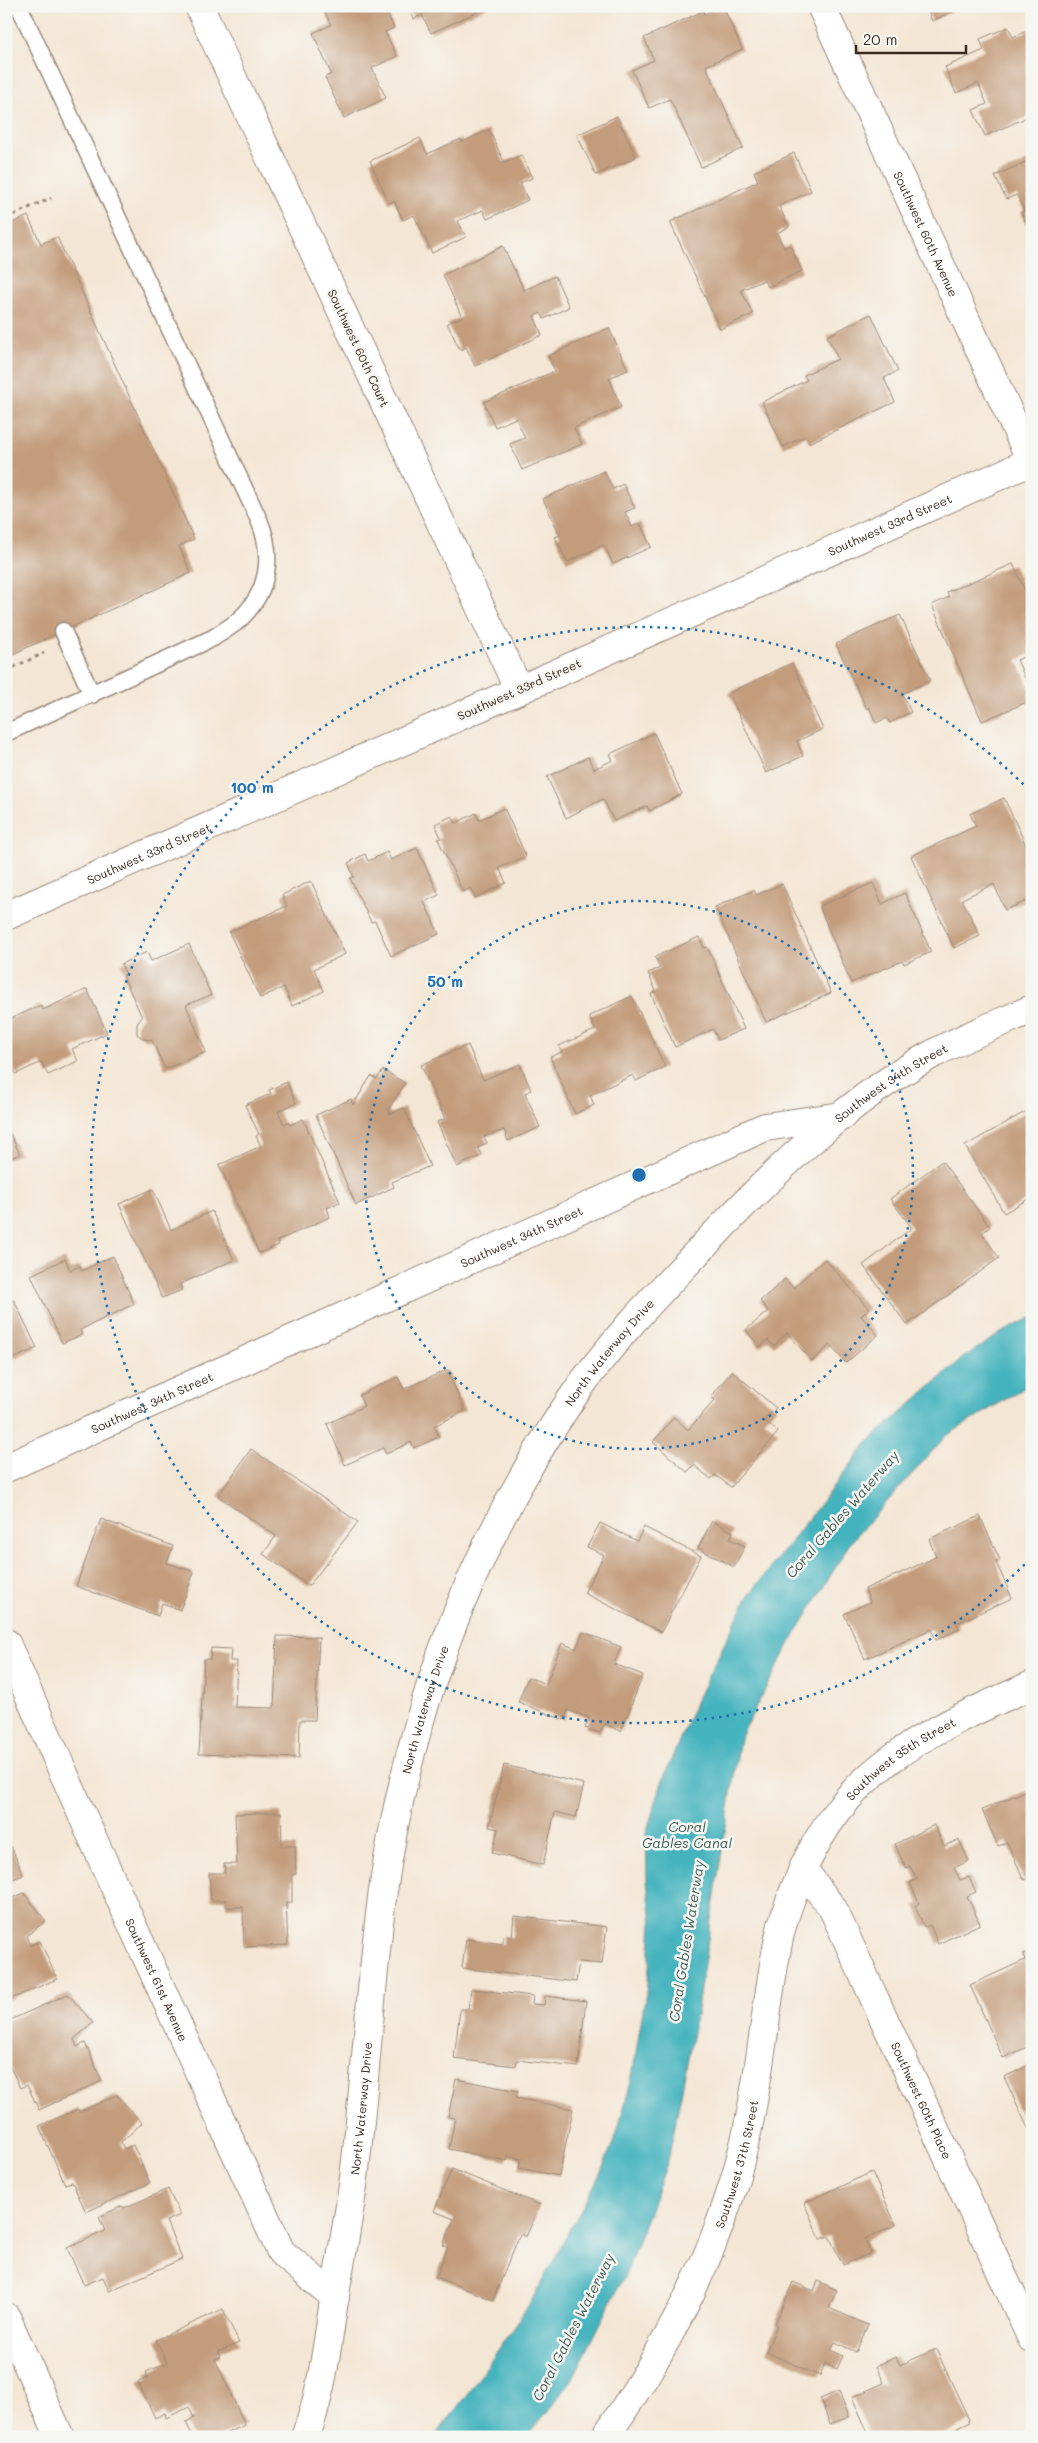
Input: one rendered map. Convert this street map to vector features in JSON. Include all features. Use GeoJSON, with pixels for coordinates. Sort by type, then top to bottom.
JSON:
{"type":"FeatureCollection","features":[{"type":"Feature","properties":{"kind":"street","name":"Southwest 60th Court"},"geometry":{"type":"LineString","coordinates":[[200,6],[518,690]]}},
{"type":"Feature","properties":{"kind":"street","name":"Southwest 60th Avenue"},"geometry":{"type":"LineString","coordinates":[[822,6],[1031,461]]}},
{"type":"Feature","properties":{"kind":"street","name":"Southwest 33rd Street"},"geometry":{"type":"LineString","coordinates":[[6,916],[1031,461]]}},
{"type":"Feature","properties":{"kind":"street","name":"Southwest 34th Street"},"geometry":{"type":"LineString","coordinates":[[6,1468],[765,1127],[842,1116],[869,1094],[933,1054],[1032,1009]]}},
{"type":"Feature","properties":{"kind":"street","name":"North Waterway Drive"},"geometry":{"type":"LineString","coordinates":[[305,2437],[319,2388],[354,2177],[373,1972],[391,1847],[404,1783],[431,1682],[444,1643],[471,1576],[510,1501],[549,1434],[572,1398],[598,1364],[656,1295],[737,1210],[778,1171],[842,1116]]}},
{"type":"Feature","properties":{"kind":"street","name":"Southwest 61st Avenue"},"geometry":{"type":"LineString","coordinates":[[6,1643],[88,1828],[282,2252],[335,2297]]}},
{"type":"Feature","properties":{"kind":"street","name":"Southwest 35th Street"},"geometry":{"type":"LineString","coordinates":[[803,1869],[835,1814],[861,1782],[881,1765],[939,1729],[1032,1685]]}},
{"type":"Feature","properties":{"kind":"street","name":"Southwest 60th Place"},"geometry":{"type":"LineString","coordinates":[[803,1869],[833,1909],[1032,2339]]}},
{"type":"Feature","properties":{"kind":"street","name":"Southwest 37th Street"},"geometry":{"type":"LineString","coordinates":[[605,2437],[641,2383],[677,2320],[704,2267],[724,2216],[748,2127],[779,1935],[803,1869]]}},
{"type":"Feature","properties":{"kind":"street"},"geometry":{"type":"LineString","coordinates":[[6,2318],[60,2437]]}},
{"type":"Feature","properties":{"kind":"lane"},"geometry":{"type":"LineString","coordinates":[[6,733],[213,638],[241,618],[258,597],[267,572],[269,552],[266,536],[259,520],[19,6]]}},
{"type":"Feature","properties":{"kind":"lane"},"geometry":{"type":"LineString","coordinates":[[63,631],[92,695]]}},
{"type":"Feature","properties":{"kind":"path"},"geometry":{"type":"LineString","coordinates":[[6,218],[51,198]]}},
{"type":"Feature","properties":{"kind":"path"},"geometry":{"type":"LineString","coordinates":[[6,671],[53,649]]}},
{"type":"Feature","properties":{"kind":"water","name":"Coral Gables Canal"},"geometry":{"type":"Polygon","coordinates":[[[1032,1317],[1032,1383],[946,1436],[850,1543],[786,1650],[740,1738],[694,2027],[668,2161],[626,2273],[572,2380],[527,2437],[435,2437],[479,2378],[532,2300],[598,2178],[616,2136],[631,2082],[648,1980],[652,1922],[647,1880],[646,1833],[663,1779],[695,1703],[747,1598],[869,1441],[964,1357],[1001,1333],[1032,1317]]]}},
{"type":"Feature","properties":{"kind":"building"},"geometry":{"type":"Polygon","coordinates":[[[322,6],[384,6],[394,28],[385,32],[397,56],[372,68],[386,98],[344,118],[325,77],[331,74],[313,33],[331,25],[322,6]]]}},
{"type":"Feature","properties":{"kind":"building"},"geometry":{"type":"Polygon","coordinates":[[[408,6],[485,6],[486,8],[431,33],[422,15],[414,19],[408,6]]]}},
{"type":"Feature","properties":{"kind":"building"},"geometry":{"type":"Polygon","coordinates":[[[723,6],[742,49],[706,66],[743,148],[701,167],[670,99],[649,108],[632,70],[654,60],[644,38],[703,11],[704,14],[723,6]]]}},
{"type":"Feature","properties":{"kind":"building"},"geometry":{"type":"Polygon","coordinates":[[[926,6],[964,6],[932,21],[926,6]]]}},
{"type":"Feature","properties":{"kind":"building"},"geometry":{"type":"Polygon","coordinates":[[[1008,27],[1013,37],[1032,29],[1032,115],[985,136],[973,110],[987,104],[978,83],[956,93],[945,67],[984,50],[980,39],[1008,27]]]}},
{"type":"Feature","properties":{"kind":"building"},"geometry":{"type":"Polygon","coordinates":[[[617,116],[636,157],[596,175],[577,135],[617,116]]]}},
{"type":"Feature","properties":{"kind":"building"},"geometry":{"type":"Polygon","coordinates":[[[489,130],[504,162],[521,155],[532,178],[520,183],[528,200],[487,219],[483,210],[458,221],[466,237],[432,253],[414,215],[403,220],[394,201],[389,203],[370,161],[420,138],[427,154],[461,139],[462,142],[489,130]]]}},
{"type":"Feature","properties":{"kind":"building"},"geometry":{"type":"Polygon","coordinates":[[[794,153],[811,191],[779,206],[789,227],[777,233],[784,248],[790,245],[802,271],[768,287],[764,280],[741,290],[753,314],[720,329],[670,222],[758,181],[754,172],[794,153]]]}},
{"type":"Feature","properties":{"kind":"building"},"geometry":{"type":"Polygon","coordinates":[[[1032,159],[1032,237],[1021,212],[1024,211],[1017,195],[1006,199],[995,176],[1032,159]]]}},
{"type":"Feature","properties":{"kind":"building"},"geometry":{"type":"Polygon","coordinates":[[[28,216],[41,244],[57,237],[194,539],[179,546],[191,573],[6,657],[6,226],[28,216]]]}},
{"type":"Feature","properties":{"kind":"building"},"geometry":{"type":"Polygon","coordinates":[[[503,246],[524,290],[555,276],[569,307],[544,319],[541,313],[534,316],[542,335],[475,366],[466,347],[460,350],[447,323],[462,317],[443,275],[503,246]]]}},
{"type":"Feature","properties":{"kind":"building"},"geometry":{"type":"Polygon","coordinates":[[[871,314],[898,371],[884,378],[895,402],[809,443],[806,436],[783,447],[762,402],[807,380],[804,375],[838,359],[827,336],[871,314]]]}},
{"type":"Feature","properties":{"kind":"building"},"geometry":{"type":"Polygon","coordinates":[[[609,328],[628,370],[609,378],[621,407],[574,428],[582,444],[522,470],[510,444],[525,438],[516,418],[495,427],[484,402],[555,371],[548,356],[609,328]]]}},
{"type":"Feature","properties":{"kind":"building"},"geometry":{"type":"Polygon","coordinates":[[[604,471],[613,489],[623,484],[635,508],[625,512],[632,527],[640,523],[651,547],[613,564],[604,545],[567,562],[555,537],[560,535],[543,499],[604,471]]]}},
{"type":"Feature","properties":{"kind":"building"},"geometry":{"type":"Polygon","coordinates":[[[1013,564],[1032,606],[1032,653],[1017,660],[1032,693],[1032,700],[982,721],[932,605],[949,597],[947,592],[1013,564]]]}},
{"type":"Feature","properties":{"kind":"building"},"geometry":{"type":"Polygon","coordinates":[[[900,615],[930,680],[902,694],[911,712],[890,723],[887,718],[876,723],[869,707],[867,709],[836,644],[900,615]]]}},
{"type":"Feature","properties":{"kind":"building"},"geometry":{"type":"Polygon","coordinates":[[[792,663],[823,729],[797,741],[803,756],[766,773],[729,693],[792,663]]]}},
{"type":"Feature","properties":{"kind":"building"},"geometry":{"type":"Polygon","coordinates":[[[654,733],[682,794],[649,811],[647,806],[614,821],[603,799],[566,818],[547,777],[588,757],[594,769],[613,760],[610,754],[654,733]]]}},
{"type":"Feature","properties":{"kind":"building"},"geometry":{"type":"Polygon","coordinates":[[[1004,798],[1032,858],[1032,899],[1005,910],[994,884],[962,899],[980,936],[954,948],[911,856],[976,826],[970,814],[1004,798]]]}},
{"type":"Feature","properties":{"kind":"building"},"geometry":{"type":"Polygon","coordinates":[[[504,808],[526,856],[499,868],[506,883],[475,898],[471,888],[463,892],[438,839],[441,838],[435,824],[452,816],[456,823],[476,813],[479,820],[504,808]]]}},
{"type":"Feature","properties":{"kind":"building"},"geometry":{"type":"Polygon","coordinates":[[[417,848],[439,895],[424,902],[439,934],[391,956],[375,921],[371,922],[350,878],[354,877],[348,863],[365,854],[368,861],[387,852],[391,860],[417,848]]]}},
{"type":"Feature","properties":{"kind":"building"},"geometry":{"type":"Polygon","coordinates":[[[311,881],[345,954],[314,969],[324,991],[292,1006],[284,987],[260,998],[229,932],[287,906],[282,895],[311,881]]]}},
{"type":"Feature","properties":{"kind":"building"},"geometry":{"type":"Polygon","coordinates":[[[873,883],[882,904],[905,893],[931,952],[904,964],[902,961],[851,983],[819,906],[873,883]]]}},
{"type":"Feature","properties":{"kind":"building"},"geometry":{"type":"Polygon","coordinates":[[[782,884],[831,993],[766,1022],[715,907],[754,890],[756,895],[782,884]]]}},
{"type":"Feature","properties":{"kind":"building"},"geometry":{"type":"Polygon","coordinates":[[[699,937],[704,948],[707,947],[744,1029],[718,1040],[713,1029],[675,1047],[651,994],[656,991],[648,973],[660,968],[655,957],[699,937]]]}},
{"type":"Feature","properties":{"kind":"building"},"geometry":{"type":"Polygon","coordinates":[[[189,944],[211,995],[186,1005],[206,1052],[165,1069],[152,1040],[144,1039],[137,1034],[137,1024],[142,1017],[123,976],[126,974],[121,964],[147,952],[151,961],[189,944]]]}},
{"type":"Feature","properties":{"kind":"building"},"geometry":{"type":"Polygon","coordinates":[[[87,989],[107,1033],[72,1049],[78,1061],[48,1075],[41,1062],[16,1074],[6,1053],[6,1021],[41,1005],[43,1010],[87,989]]]}},
{"type":"Feature","properties":{"kind":"building"},"geometry":{"type":"Polygon","coordinates":[[[632,996],[665,1067],[636,1081],[633,1075],[590,1095],[594,1105],[575,1114],[550,1057],[562,1052],[559,1046],[595,1030],[589,1016],[632,996]]]}},
{"type":"Feature","properties":{"kind":"building"},"geometry":{"type":"Polygon","coordinates":[[[468,1045],[483,1080],[520,1064],[531,1090],[525,1093],[540,1127],[508,1141],[504,1130],[484,1137],[487,1143],[478,1148],[482,1155],[457,1167],[437,1122],[445,1119],[421,1065],[468,1045]]]}},
{"type":"Feature","properties":{"kind":"building"},"geometry":{"type":"Polygon","coordinates":[[[383,1070],[405,1083],[388,1110],[390,1114],[404,1108],[430,1166],[392,1182],[394,1187],[356,1205],[316,1115],[351,1099],[353,1105],[371,1076],[377,1079],[383,1070]]]}},
{"type":"Feature","properties":{"kind":"building"},"geometry":{"type":"Polygon","coordinates":[[[287,1082],[296,1103],[278,1111],[284,1124],[288,1122],[290,1125],[303,1119],[340,1202],[327,1208],[330,1217],[277,1241],[279,1245],[259,1253],[219,1165],[261,1146],[256,1136],[259,1134],[245,1105],[271,1094],[269,1090],[287,1082]]]}},
{"type":"Feature","properties":{"kind":"building"},"geometry":{"type":"Polygon","coordinates":[[[1032,1108],[1032,1197],[1004,1213],[965,1146],[1032,1108]]]}},
{"type":"Feature","properties":{"kind":"building"},"geometry":{"type":"Polygon","coordinates":[[[6,1125],[20,1154],[6,1160],[6,1125]]]}},
{"type":"Feature","properties":{"kind":"building"},"geometry":{"type":"Polygon","coordinates":[[[942,1161],[990,1227],[982,1233],[999,1258],[907,1325],[863,1265],[912,1228],[890,1199],[942,1161]]]}},
{"type":"Feature","properties":{"kind":"building"},"geometry":{"type":"Polygon","coordinates":[[[153,1189],[171,1230],[212,1211],[234,1260],[180,1284],[182,1290],[162,1298],[119,1204],[153,1189]]]}},
{"type":"Feature","properties":{"kind":"building"},"geometry":{"type":"Polygon","coordinates":[[[113,1256],[134,1304],[80,1330],[82,1335],[62,1343],[31,1275],[65,1259],[70,1270],[80,1266],[82,1271],[113,1256]]]}},
{"type":"Feature","properties":{"kind":"building"},"geometry":{"type":"Polygon","coordinates":[[[825,1259],[869,1309],[861,1316],[878,1335],[846,1363],[830,1345],[812,1361],[787,1333],[774,1346],[768,1340],[760,1347],[746,1330],[768,1311],[760,1301],[785,1279],[793,1288],[825,1259]]]}},
{"type":"Feature","properties":{"kind":"building"},"geometry":{"type":"Polygon","coordinates":[[[14,1300],[37,1348],[6,1362],[6,1304],[14,1300]]]}},
{"type":"Feature","properties":{"kind":"building"},"geometry":{"type":"Polygon","coordinates":[[[447,1370],[465,1411],[434,1426],[439,1437],[414,1448],[411,1442],[386,1454],[383,1448],[345,1465],[327,1424],[364,1406],[359,1395],[398,1377],[404,1389],[447,1370]]]}},
{"type":"Feature","properties":{"kind":"building"},"geometry":{"type":"Polygon","coordinates":[[[732,1371],[776,1408],[764,1420],[778,1432],[731,1487],[715,1475],[711,1479],[694,1465],[687,1472],[653,1442],[674,1417],[688,1430],[715,1400],[711,1397],[732,1371]]]}},
{"type":"Feature","properties":{"kind":"building"},"geometry":{"type":"Polygon","coordinates":[[[251,1449],[358,1522],[309,1586],[263,1554],[276,1536],[218,1496],[251,1449]]]}},
{"type":"Feature","properties":{"kind":"building"},"geometry":{"type":"Polygon","coordinates":[[[980,1516],[1000,1560],[996,1562],[1012,1598],[957,1623],[959,1629],[936,1640],[931,1629],[865,1659],[844,1614],[870,1602],[865,1589],[936,1557],[929,1539],[980,1516]]]}},
{"type":"Feature","properties":{"kind":"building"},"geometry":{"type":"Polygon","coordinates":[[[101,1519],[173,1546],[167,1563],[194,1572],[180,1610],[162,1603],[158,1616],[76,1586],[101,1519]]]}},
{"type":"Feature","properties":{"kind":"building"},"geometry":{"type":"Polygon","coordinates":[[[712,1521],[733,1532],[730,1539],[745,1546],[734,1567],[698,1548],[712,1521]]]}},
{"type":"Feature","properties":{"kind":"building"},"geometry":{"type":"Polygon","coordinates":[[[600,1523],[637,1541],[644,1527],[701,1556],[661,1632],[584,1593],[604,1555],[587,1547],[600,1523]]]}},
{"type":"Feature","properties":{"kind":"building"},"geometry":{"type":"Polygon","coordinates":[[[583,1632],[621,1647],[614,1664],[643,1675],[621,1731],[604,1724],[600,1733],[585,1728],[589,1718],[568,1710],[564,1720],[518,1702],[528,1677],[546,1684],[562,1643],[576,1649],[583,1632]]]}},
{"type":"Feature","properties":{"kind":"building"},"geometry":{"type":"Polygon","coordinates":[[[277,1636],[319,1637],[315,1720],[300,1720],[299,1758],[199,1754],[204,1659],[210,1659],[211,1648],[231,1649],[230,1661],[237,1661],[235,1707],[274,1708],[277,1636]]]}},
{"type":"Feature","properties":{"kind":"building"},"geometry":{"type":"Polygon","coordinates":[[[504,1765],[584,1784],[576,1817],[555,1812],[543,1865],[492,1853],[498,1829],[489,1827],[504,1765]]]}},
{"type":"Feature","properties":{"kind":"building"},"geometry":{"type":"Polygon","coordinates":[[[1032,1788],[1032,1876],[1024,1880],[1007,1842],[998,1846],[982,1810],[1032,1788]]]}},
{"type":"Feature","properties":{"kind":"building"},"geometry":{"type":"Polygon","coordinates":[[[281,1812],[282,1846],[295,1846],[296,1874],[292,1875],[292,1903],[286,1903],[288,1945],[244,1947],[243,1907],[226,1907],[226,1900],[211,1900],[209,1873],[225,1873],[224,1864],[237,1864],[235,1814],[281,1812]]]}},
{"type":"Feature","properties":{"kind":"building"},"geometry":{"type":"Polygon","coordinates":[[[934,1825],[944,1846],[959,1840],[969,1861],[954,1868],[960,1880],[969,1877],[976,1892],[967,1896],[980,1924],[938,1944],[930,1925],[924,1927],[915,1906],[919,1903],[910,1883],[917,1879],[910,1866],[906,1868],[895,1844],[934,1825]]]}},
{"type":"Feature","properties":{"kind":"building"},"geometry":{"type":"Polygon","coordinates":[[[11,1846],[23,1875],[6,1882],[6,1848],[11,1846]]]}},
{"type":"Feature","properties":{"kind":"building"},"geometry":{"type":"Polygon","coordinates":[[[24,1893],[46,1921],[26,1936],[30,1945],[40,1941],[57,1979],[6,2001],[6,1901],[24,1893]]]}},
{"type":"Feature","properties":{"kind":"building"},"geometry":{"type":"Polygon","coordinates":[[[514,1916],[607,1927],[602,1964],[579,1962],[576,1982],[462,1968],[466,1939],[503,1944],[503,1936],[512,1937],[514,1916]]]}},
{"type":"Feature","properties":{"kind":"building"},"geometry":{"type":"Polygon","coordinates":[[[1032,1950],[1032,2045],[1003,2058],[970,1985],[1025,1960],[1023,1954],[1032,1950]]]}},
{"type":"Feature","properties":{"kind":"building"},"geometry":{"type":"Polygon","coordinates":[[[471,1989],[533,1996],[532,2004],[544,2005],[545,1996],[586,2001],[578,2067],[517,2060],[516,2066],[454,2059],[460,2009],[468,2009],[471,1989]]]}},
{"type":"Feature","properties":{"kind":"building"},"geometry":{"type":"Polygon","coordinates":[[[68,1994],[93,2023],[74,2039],[77,2047],[85,2043],[102,2081],[39,2110],[27,2085],[20,2088],[6,2058],[6,2022],[68,1994]]]}},
{"type":"Feature","properties":{"kind":"building"},"geometry":{"type":"Polygon","coordinates":[[[1032,2064],[1032,2126],[1028,2128],[1004,2077],[1032,2064]]]}},
{"type":"Feature","properties":{"kind":"building"},"geometry":{"type":"Polygon","coordinates":[[[456,2079],[518,2091],[516,2098],[573,2109],[559,2176],[519,2168],[521,2159],[508,2156],[507,2161],[449,2149],[455,2118],[448,2117],[456,2079]]]}},
{"type":"Feature","properties":{"kind":"building"},"geometry":{"type":"Polygon","coordinates":[[[117,2095],[142,2123],[121,2142],[124,2149],[133,2145],[150,2183],[86,2212],[72,2182],[65,2184],[39,2126],[78,2109],[79,2112],[117,2095]]]}},
{"type":"Feature","properties":{"kind":"building"},"geometry":{"type":"Polygon","coordinates":[[[452,2169],[540,2205],[526,2237],[520,2234],[493,2300],[436,2277],[448,2247],[443,2245],[454,2219],[434,2211],[452,2169]]]}},
{"type":"Feature","properties":{"kind":"building"},"geometry":{"type":"Polygon","coordinates":[[[872,2172],[896,2225],[865,2239],[871,2253],[843,2265],[829,2236],[820,2239],[804,2203],[872,2172]]]}},
{"type":"Feature","properties":{"kind":"building"},"geometry":{"type":"Polygon","coordinates":[[[168,2189],[180,2215],[166,2221],[182,2259],[109,2291],[103,2277],[84,2285],[67,2248],[105,2231],[99,2217],[122,2206],[124,2208],[168,2189]]]}},
{"type":"Feature","properties":{"kind":"building"},"geometry":{"type":"Polygon","coordinates":[[[818,2281],[837,2290],[829,2308],[868,2325],[856,2352],[835,2342],[831,2350],[843,2356],[837,2369],[825,2364],[820,2376],[766,2352],[777,2325],[775,2324],[793,2282],[814,2291],[818,2281]]]}},
{"type":"Feature","properties":{"kind":"building"},"geometry":{"type":"Polygon","coordinates":[[[223,2309],[239,2343],[218,2352],[220,2357],[215,2359],[245,2425],[218,2437],[193,2437],[186,2422],[194,2418],[189,2407],[166,2418],[165,2413],[155,2418],[138,2382],[148,2378],[146,2372],[167,2363],[156,2340],[223,2309]]]}},
{"type":"Feature","properties":{"kind":"building"},"geometry":{"type":"Polygon","coordinates":[[[936,2349],[970,2422],[938,2437],[881,2437],[880,2433],[870,2437],[852,2397],[884,2383],[876,2366],[896,2357],[900,2365],[936,2349]]]}},
{"type":"Feature","properties":{"kind":"building"},"geometry":{"type":"Polygon","coordinates":[[[839,2391],[849,2417],[830,2424],[820,2399],[839,2391]]]}},
{"type":"Feature","properties":{"kind":"water label","name":"Coral Gables Waterway"},"geometry":{"type":"Point","coordinates":[842,1514]}},
{"type":"Feature","properties":{"kind":"water label","name":"Coral Gables Waterway"},"geometry":{"type":"Point","coordinates":[686,1941]}},
{"type":"Feature","properties":{"kind":"water label","name":"Coral Gables Waterway"},"geometry":{"type":"Point","coordinates":[573,2327]}}]}
